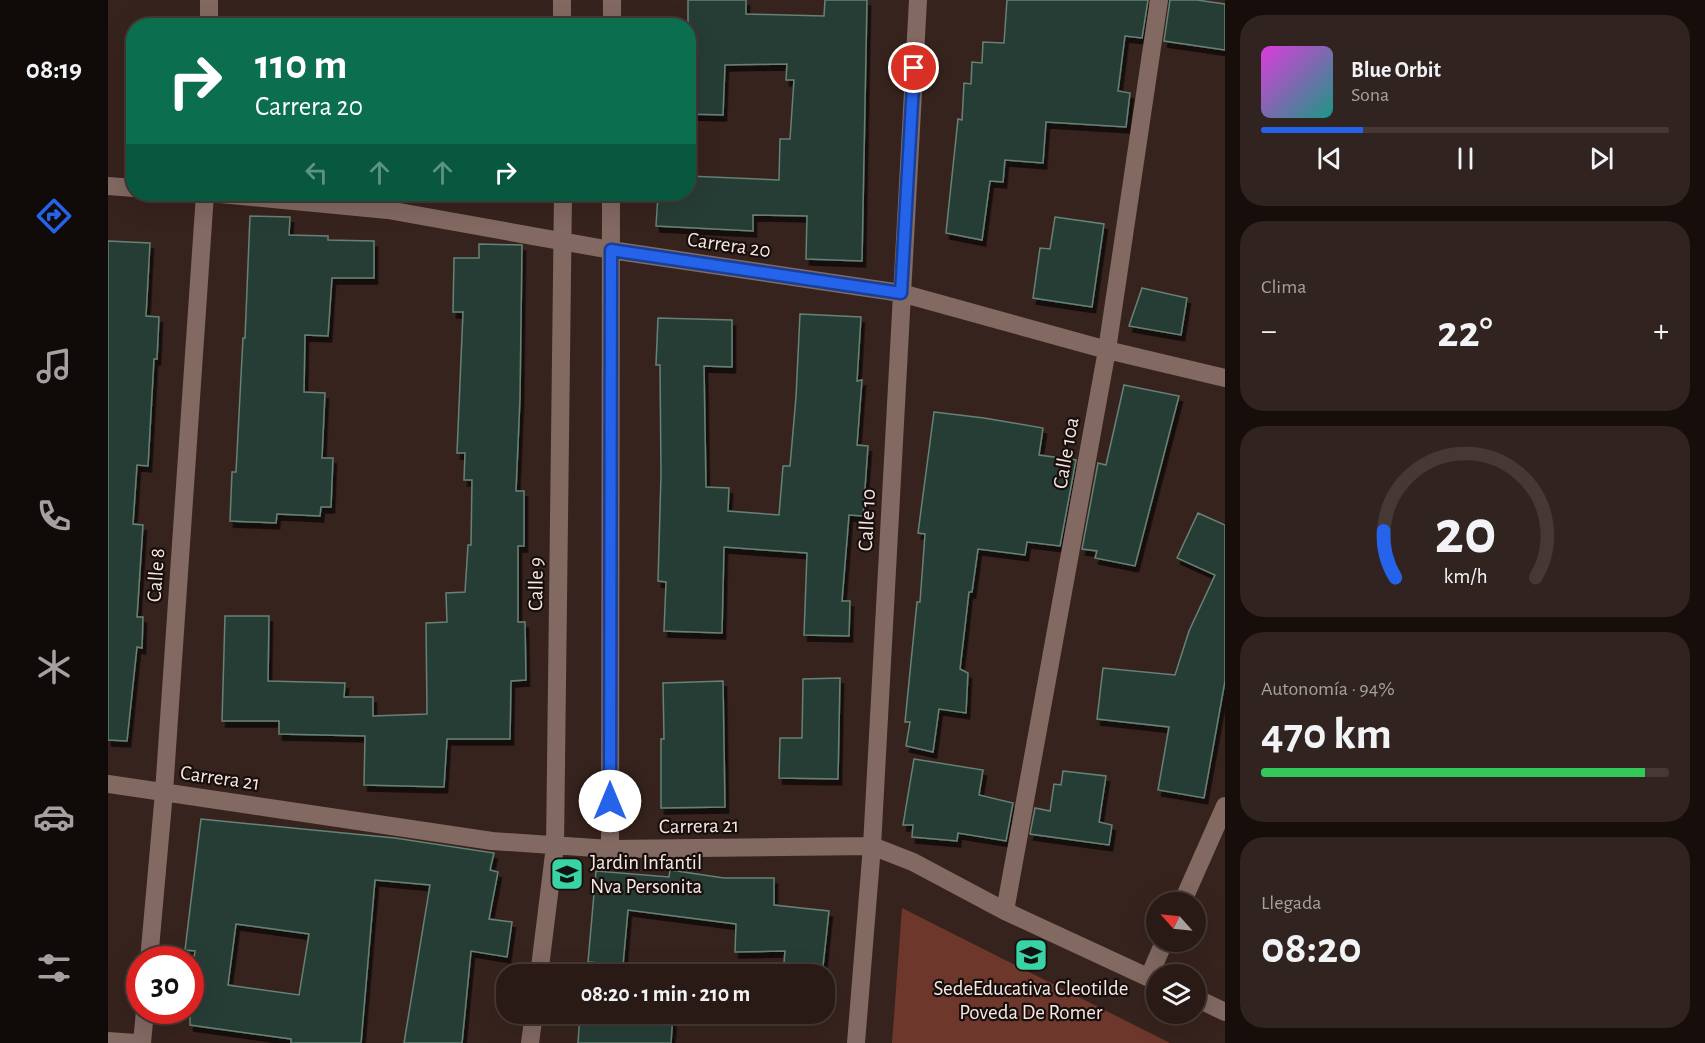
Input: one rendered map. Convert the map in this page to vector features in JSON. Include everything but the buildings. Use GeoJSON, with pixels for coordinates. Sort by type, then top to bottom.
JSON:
{"type":"FeatureCollection","features":[{"type":"Feature","properties":{"kind":"street"},"geometry":{"type":"LineString","coordinates":[[209,0],[209,18]]}},
{"type":"Feature","properties":{"kind":"street"},"geometry":{"type":"LineString","coordinates":[[562,0],[562,18]]}},
{"type":"Feature","properties":{"kind":"street"},"geometry":{"type":"LineString","coordinates":[[612,0],[612,18]]}},
{"type":"Feature","properties":{"kind":"street","name":"Calle 10"},"geometry":{"type":"LineString","coordinates":[[856,1043],[872,846],[918,0]]}},
{"type":"Feature","properties":{"kind":"street","name":"Calle 10a"},"geometry":{"type":"LineString","coordinates":[[1005,911],[1107,350],[1159,0]]}},
{"type":"Feature","properties":{"kind":"street"},"geometry":{"type":"LineString","coordinates":[[108,186],[126,187]]}},
{"type":"Feature","properties":{"kind":"street","name":"Calle 8"},"geometry":{"type":"LineString","coordinates":[[150,946],[164,792],[206,201]]}},
{"type":"Feature","properties":{"kind":"street","name":"Carrera 20"},"geometry":{"type":"LineString","coordinates":[[294,201],[388,210],[611,250],[901,293],[1107,350],[1225,378]]}},
{"type":"Feature","properties":{"kind":"street","name":"Calle 9"},"geometry":{"type":"LineString","coordinates":[[539,964],[555,846],[563,201]]}},
{"type":"Feature","properties":{"kind":"street"},"geometry":{"type":"LineString","coordinates":[[610,849],[611,201]]}},
{"type":"Feature","properties":{"kind":"street","name":"Carrera 21"},"geometry":{"type":"LineString","coordinates":[[108,784],[492,841],[610,849],[872,846],[913,862],[1005,911],[1146,976]]}},
{"type":"Feature","properties":{"kind":"street"},"geometry":{"type":"LineString","coordinates":[[1187,892],[1225,806]]}},
{"type":"Feature","properties":{"kind":"street"},"geometry":{"type":"LineString","coordinates":[[1206,1003],[1225,1012]]}},
{"type":"Feature","properties":{"kind":"street"},"geometry":{"type":"LineString","coordinates":[[142,1043],[144,1024]]}},
{"type":"Feature","properties":{"kind":"street"},"geometry":{"type":"LineString","coordinates":[[530,1043],[533,1024]]}},
{"type":"Feature","properties":{"kind":"street"},"geometry":{"type":"LineString","coordinates":[[108,1041],[136,1043]]}},
{"type":"Feature","properties":{"kind":"shaded area"},"geometry":{"type":"Polygon","coordinates":[[[902,908],[1170,1043],[892,1043],[902,908]]]}},
{"type":"Feature","properties":{"kind":"place","name":"Jardin Infantil Nva Personita"},"geometry":{"type":"Point","coordinates":[567,874]}},
{"type":"Feature","properties":{"kind":"place","name":"SedeEducativa Cleotilde Poveda De Romer"},"geometry":{"type":"Point","coordinates":[1031,955]}},
{"type":"Feature","properties":{"kind":"route"},"geometry":{"type":"LineString","coordinates":[[610,801],[611,250],[901,293],[914,68]]}}]}
